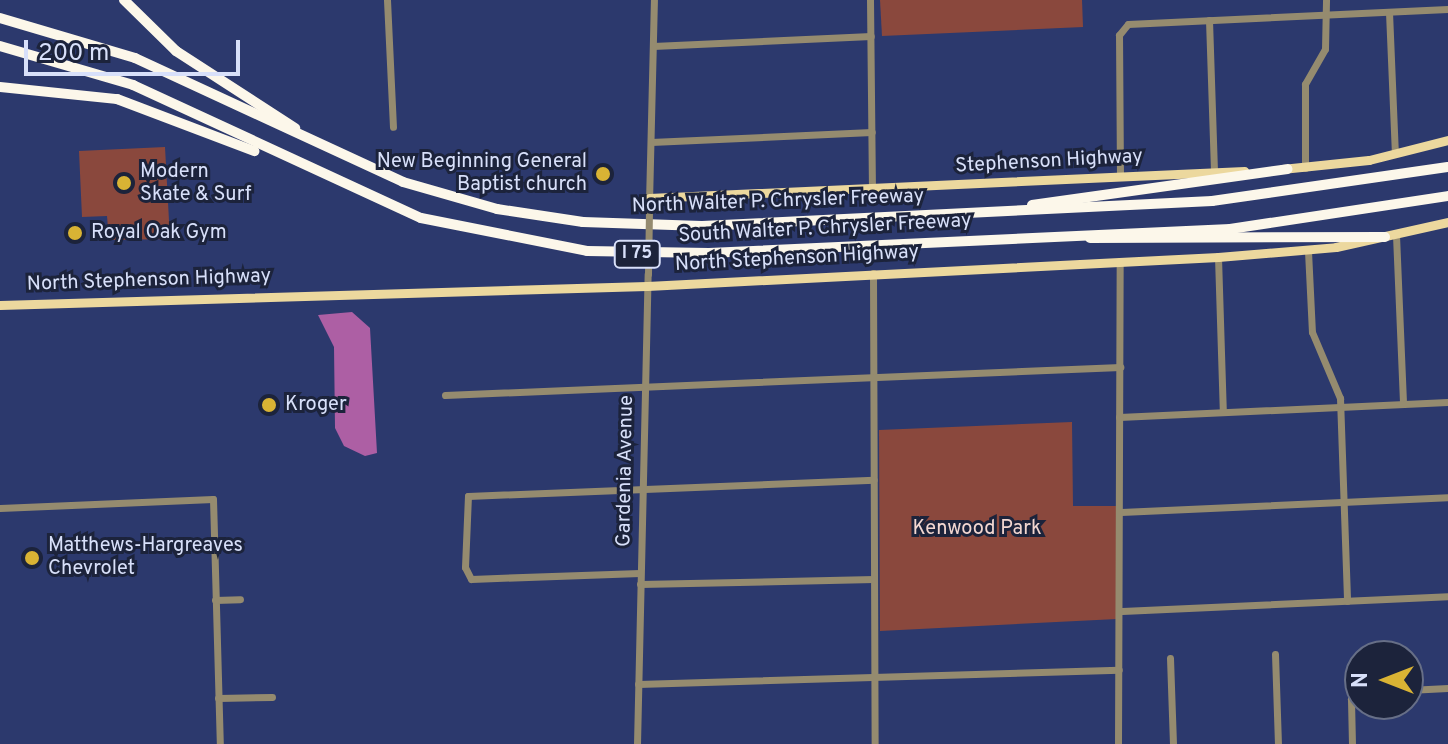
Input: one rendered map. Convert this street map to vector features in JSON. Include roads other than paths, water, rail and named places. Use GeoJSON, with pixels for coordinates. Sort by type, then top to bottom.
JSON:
{"type":"FeatureCollection","features":[{"type":"Feature","properties":{"kind":"highway"},"geometry":{"type":"LineString","coordinates":[[124,0],[176,51],[320,145]]}},
{"type":"Feature","properties":{"kind":"highway","name":"North Walter P. Chrysler Freeway"},"geometry":{"type":"LineString","coordinates":[[0,18],[135,58],[320,145],[424,189],[583,222],[674,227],[1235,199],[1448,167]]}},
{"type":"Feature","properties":{"kind":"highway","name":"South Walter P. Chrysler Freeway"},"geometry":{"type":"LineString","coordinates":[[0,46],[124,82],[308,172],[455,228],[604,253],[1283,225],[1448,196]]}},
{"type":"Feature","properties":{"kind":"highway"},"geometry":{"type":"LineString","coordinates":[[0,87],[135,104],[308,172]]}},
{"type":"Feature","properties":{"kind":"highway"},"geometry":{"type":"LineString","coordinates":[[998,211],[1287,169]]}},
{"type":"Feature","properties":{"kind":"highway"},"geometry":{"type":"LineString","coordinates":[[1072,235],[1116,243],[1391,236]]}},
{"type":"Feature","properties":{"kind":"main road","name":"Stephenson Highway"},"geometry":{"type":"LineString","coordinates":[[649,203],[1305,168],[1395,153],[1448,140]]}},
{"type":"Feature","properties":{"kind":"main road","name":"North Stephenson Highway"},"geometry":{"type":"LineString","coordinates":[[0,305],[647,286],[1218,257],[1308,251],[1448,222]]}},
{"type":"Feature","properties":{"kind":"street"},"geometry":{"type":"LineString","coordinates":[[387,0],[393,127]]}},
{"type":"Feature","properties":{"kind":"street","name":"Gardenia Avenue"},"geometry":{"type":"LineString","coordinates":[[637,744],[654,0]]}},
{"type":"Feature","properties":{"kind":"street"},"geometry":{"type":"LineString","coordinates":[[870,0],[872,189]]}},
{"type":"Feature","properties":{"kind":"street"},"geometry":{"type":"LineString","coordinates":[[1305,168],[1305,84],[1325,49],[1326,0]]}},
{"type":"Feature","properties":{"kind":"street"},"geometry":{"type":"LineString","coordinates":[[1120,177],[1122,28],[1209,20],[1448,9]]}},
{"type":"Feature","properties":{"kind":"street"},"geometry":{"type":"LineString","coordinates":[[1389,12],[1395,153]]}},
{"type":"Feature","properties":{"kind":"street"},"geometry":{"type":"LineString","coordinates":[[1209,20],[1214,172]]}},
{"type":"Feature","properties":{"kind":"street"},"geometry":{"type":"LineString","coordinates":[[653,46],[871,36]]}},
{"type":"Feature","properties":{"kind":"street"},"geometry":{"type":"LineString","coordinates":[[651,142],[872,132]]}},
{"type":"Feature","properties":{"kind":"street"},"geometry":{"type":"LineString","coordinates":[[1391,236],[1403,404]]}},
{"type":"Feature","properties":{"kind":"street"},"geometry":{"type":"LineString","coordinates":[[1308,251],[1312,332],[1333,369],[1340,407],[1347,601]]}},
{"type":"Feature","properties":{"kind":"street"},"geometry":{"type":"LineString","coordinates":[[1218,257],[1223,412]]}},
{"type":"Feature","properties":{"kind":"street"},"geometry":{"type":"LineString","coordinates":[[1118,744],[1122,611],[1120,261]]}},
{"type":"Feature","properties":{"kind":"street"},"geometry":{"type":"LineString","coordinates":[[873,273],[875,744]]}},
{"type":"Feature","properties":{"kind":"street"},"geometry":{"type":"LineString","coordinates":[[445,395],[873,380],[1120,367]]}},
{"type":"Feature","properties":{"kind":"street"},"geometry":{"type":"LineString","coordinates":[[1119,417],[1448,402]]}},
{"type":"Feature","properties":{"kind":"street"},"geometry":{"type":"LineString","coordinates":[[640,573],[471,579],[465,567],[470,494],[642,485],[874,480]]}},
{"type":"Feature","properties":{"kind":"street"},"geometry":{"type":"LineString","coordinates":[[1121,512],[1448,497]]}},
{"type":"Feature","properties":{"kind":"street"},"geometry":{"type":"LineString","coordinates":[[0,508],[213,499],[220,744]]}},
{"type":"Feature","properties":{"kind":"street"},"geometry":{"type":"LineString","coordinates":[[640,584],[874,579]]}},
{"type":"Feature","properties":{"kind":"street"},"geometry":{"type":"LineString","coordinates":[[1122,611],[1448,596]]}},
{"type":"Feature","properties":{"kind":"street"},"geometry":{"type":"LineString","coordinates":[[215,600],[240,599]]}},
{"type":"Feature","properties":{"kind":"street"},"geometry":{"type":"LineString","coordinates":[[1275,654],[1278,744]]}},
{"type":"Feature","properties":{"kind":"street"},"geometry":{"type":"LineString","coordinates":[[1170,658],[1173,744]]}},
{"type":"Feature","properties":{"kind":"street"},"geometry":{"type":"LineString","coordinates":[[638,684],[1119,670]]}},
{"type":"Feature","properties":{"kind":"street"},"geometry":{"type":"LineString","coordinates":[[1424,689],[1448,688]]}},
{"type":"Feature","properties":{"kind":"street"},"geometry":{"type":"LineString","coordinates":[[218,698],[272,697]]}},
{"type":"Feature","properties":{"kind":"street"},"geometry":{"type":"LineString","coordinates":[[1352,744],[1354,720]]}},
{"type":"Feature","properties":{"kind":"place","name":"New Beginning General Baptist church"},"geometry":{"type":"Point","coordinates":[603,174]}},
{"type":"Feature","properties":{"kind":"place","name":"Modern Skate & Surf"},"geometry":{"type":"Point","coordinates":[124,183]}},
{"type":"Feature","properties":{"kind":"place","name":"Royal Oak Gym"},"geometry":{"type":"Point","coordinates":[75,233]}},
{"type":"Feature","properties":{"kind":"place","name":"Kroger"},"geometry":{"type":"Point","coordinates":[269,405]}},
{"type":"Feature","properties":{"kind":"place","name":"Matthews-Hargreaves Chevrolet"},"geometry":{"type":"Point","coordinates":[32,558]}},
{"type":"Feature","properties":{"kind":"park label","name":"Kenwood Park"},"geometry":{"type":"Point","coordinates":[977,529]}}]}
